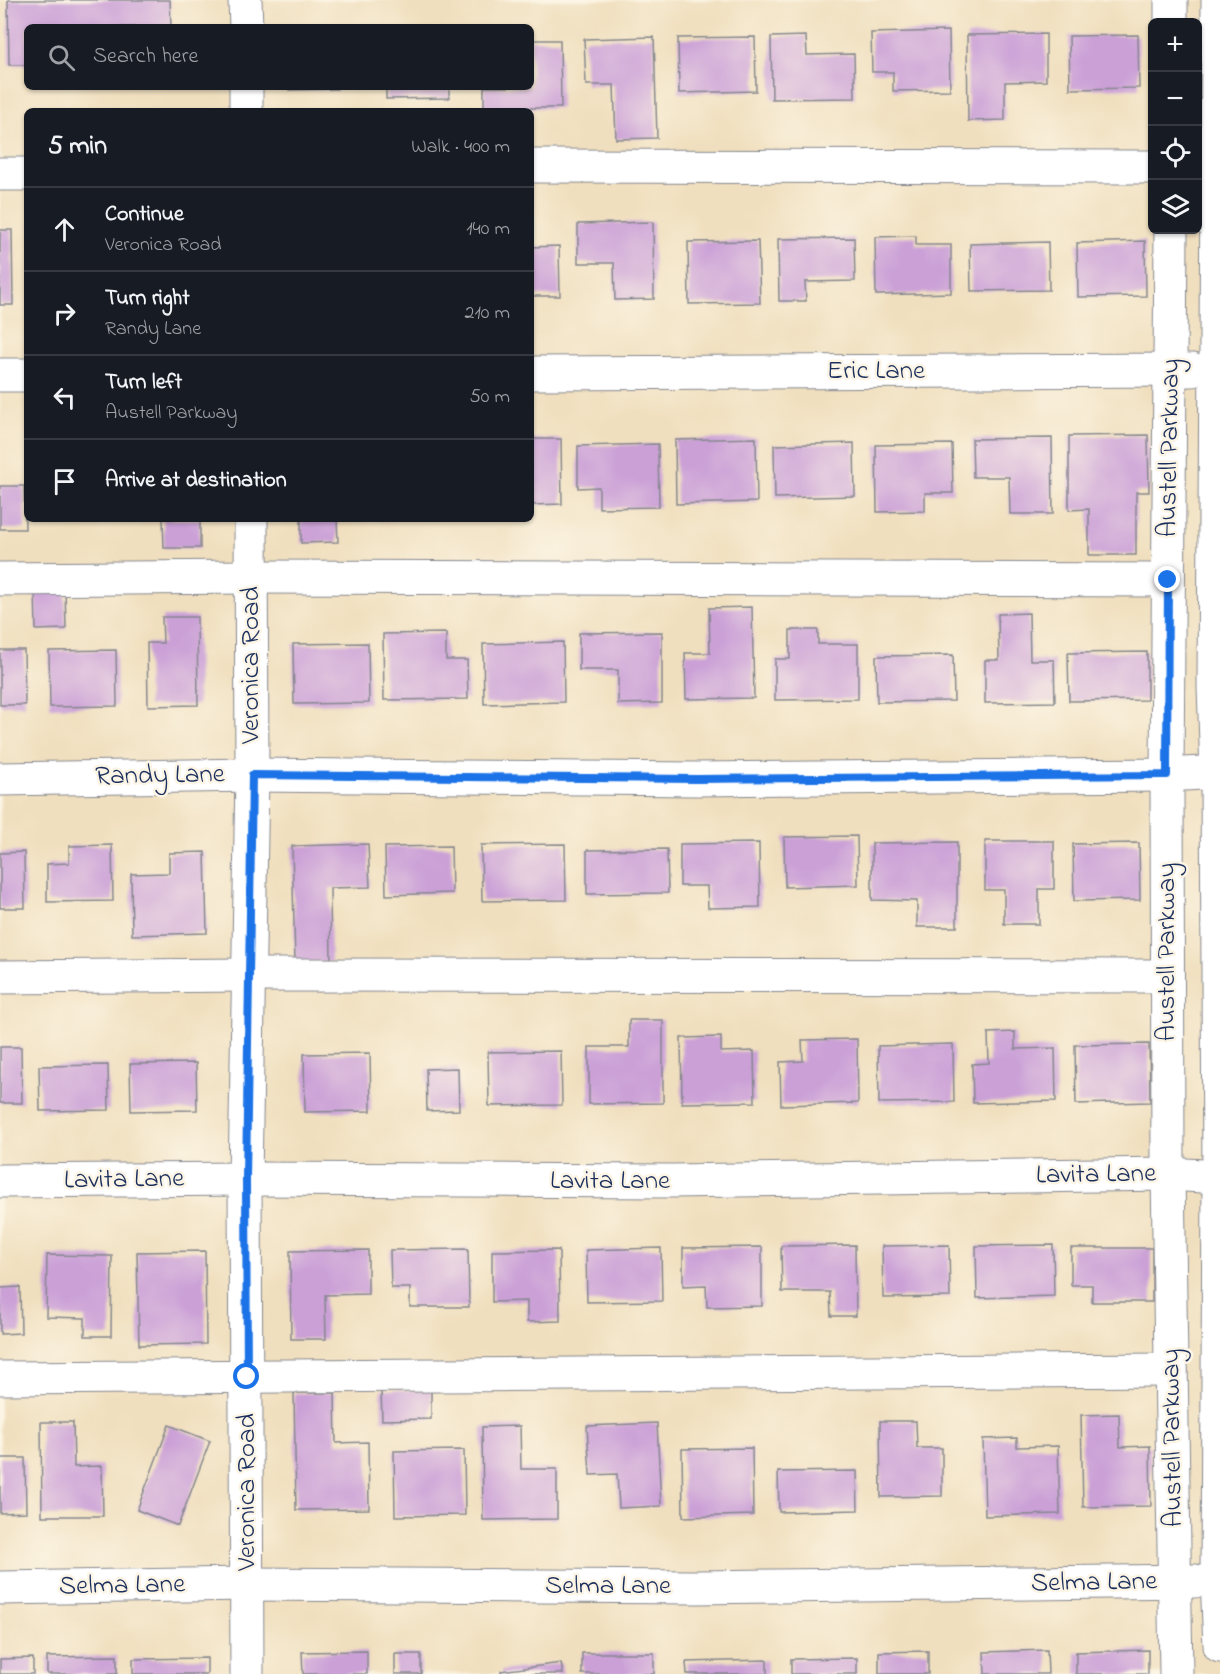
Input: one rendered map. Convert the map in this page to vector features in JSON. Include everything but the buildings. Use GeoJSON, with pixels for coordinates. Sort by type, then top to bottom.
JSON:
{"type":"FeatureCollection","features":[{"type":"Feature","properties":{"kind":"street"},"geometry":{"type":"LineString","coordinates":[[245,0],[246,24]]}},
{"type":"Feature","properties":{"kind":"street"},"geometry":{"type":"LineString","coordinates":[[1171,0],[1171,18]]}},
{"type":"Feature","properties":{"kind":"street","name":"Austell Parkway"},"geometry":{"type":"LineString","coordinates":[[1218,0],[1218,589],[1214,687],[1219,772],[1220,1177],[1217,1579],[1220,1646]]}},
{"type":"Feature","properties":{"kind":"street"},"geometry":{"type":"LineString","coordinates":[[246,90],[246,108]]}},
{"type":"Feature","properties":{"kind":"street"},"geometry":{"type":"LineString","coordinates":[[534,166],[1148,167]]}},
{"type":"Feature","properties":{"kind":"street"},"geometry":{"type":"LineString","coordinates":[[0,174],[24,174]]}},
{"type":"Feature","properties":{"kind":"street","name":"Austell Parkway"},"geometry":{"type":"LineString","coordinates":[[1171,234],[1167,976],[1176,1674]]}},
{"type":"Feature","properties":{"kind":"street","name":"Eric Lane"},"geometry":{"type":"LineString","coordinates":[[534,373],[1218,369]]}},
{"type":"Feature","properties":{"kind":"street"},"geometry":{"type":"LineString","coordinates":[[0,375],[24,375]]}},
{"type":"Feature","properties":{"kind":"street","name":"Veronica Road"},"geometry":{"type":"LineString","coordinates":[[247,1674],[246,1179],[252,775],[251,522]]}},
{"type":"Feature","properties":{"kind":"street"},"geometry":{"type":"LineString","coordinates":[[0,579],[251,577],[1168,580]]}},
{"type":"Feature","properties":{"kind":"street","name":"Randy Lane"},"geometry":{"type":"LineString","coordinates":[[0,779],[252,775],[685,779],[1167,775],[1219,772]]}},
{"type":"Feature","properties":{"kind":"street"},"geometry":{"type":"LineString","coordinates":[[0,977],[1167,976]]}},
{"type":"Feature","properties":{"kind":"street","name":"Lavita Lane"},"geometry":{"type":"LineString","coordinates":[[0,1181],[246,1179],[672,1181],[1168,1174],[1220,1177]]}},
{"type":"Feature","properties":{"kind":"street"},"geometry":{"type":"LineString","coordinates":[[0,1378],[1172,1370]]}},
{"type":"Feature","properties":{"kind":"street","name":"Selma Lane"},"geometry":{"type":"LineString","coordinates":[[0,1588],[247,1584],[697,1587],[1175,1582],[1217,1579]]}},
{"type":"Feature","properties":{"kind":"route"},"geometry":{"type":"LineString","coordinates":[[247,1377],[246,1179],[252,775],[697,779],[1167,775],[1168,580]]}}]}
